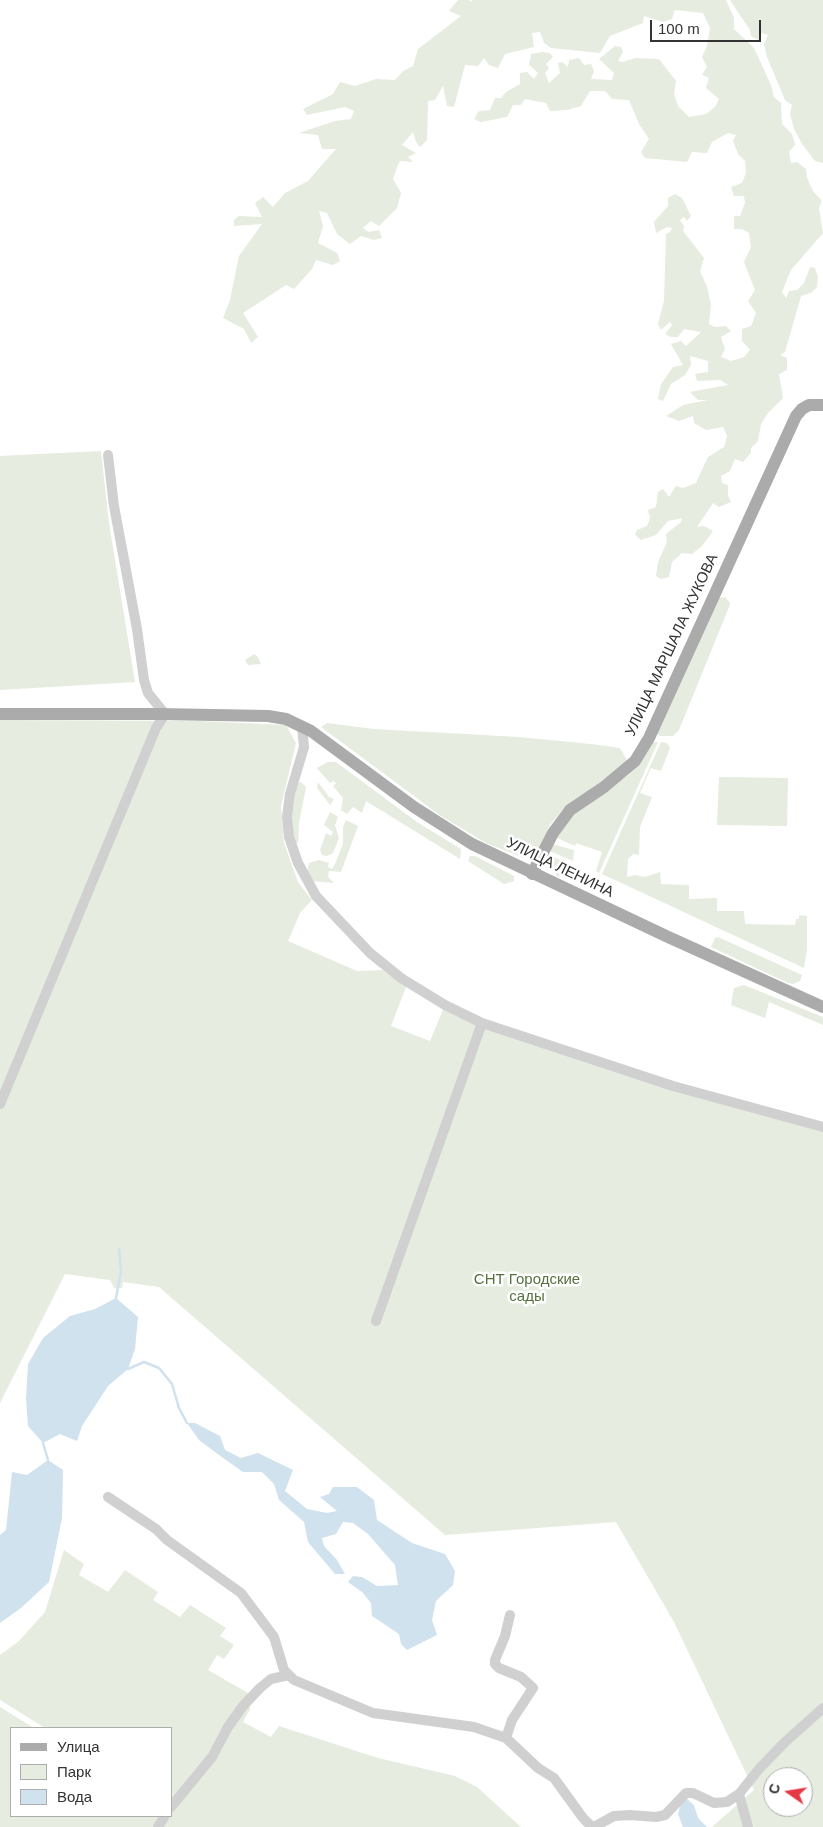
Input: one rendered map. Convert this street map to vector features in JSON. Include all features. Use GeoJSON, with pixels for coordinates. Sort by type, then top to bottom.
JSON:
{"type":"FeatureCollection","features":[{"type":"Feature","properties":{"kind":"main road","name":"УЛИЦА МАРШАЛА ЖУКОВА"},"geometry":{"type":"LineString","coordinates":[[532,874],[553,833],[570,810],[604,787],[635,761],[649,738],[796,416],[809,405],[823,405]]}},
{"type":"Feature","properties":{"kind":"main road","name":"УЛИЦА ЛЕНИНА"},"geometry":{"type":"LineString","coordinates":[[0,714],[165,714],[268,716],[286,719],[302,726],[456,834],[532,874],[823,1007]]}},
{"type":"Feature","properties":{"kind":"street"},"geometry":{"type":"LineString","coordinates":[[0,1104],[156,728],[165,714],[148,693],[144,680],[114,506],[108,455]]}},
{"type":"Feature","properties":{"kind":"street"},"geometry":{"type":"LineString","coordinates":[[302,726],[304,747],[290,794],[287,817],[289,837],[308,884],[342,925],[370,953],[401,978],[445,1005],[482,1023],[673,1086],[823,1127]]}},
{"type":"Feature","properties":{"kind":"street"},"geometry":{"type":"LineString","coordinates":[[376,1321],[482,1023]]}},
{"type":"Feature","properties":{"kind":"street"},"geometry":{"type":"LineString","coordinates":[[108,1497],[156,1529],[167,1540],[241,1593],[274,1638],[284,1670],[294,1680],[373,1712],[474,1726],[506,1738],[532,1762],[554,1778],[583,1818],[593,1827],[614,1816],[656,1817],[664,1814],[686,1792],[693,1792],[714,1803],[727,1802],[739,1794],[759,1769],[823,1708]]}},
{"type":"Feature","properties":{"kind":"street"},"geometry":{"type":"LineString","coordinates":[[506,1738],[512,1720],[533,1688],[521,1677],[499,1668],[496,1664],[495,1660],[505,1636],[510,1615]]}},
{"type":"Feature","properties":{"kind":"street"},"geometry":{"type":"LineString","coordinates":[[172,1806],[212,1758],[228,1727],[260,1688],[271,1679],[289,1675]]}},
{"type":"Feature","properties":{"kind":"street"},"geometry":{"type":"LineString","coordinates":[[739,1794],[748,1827]]}},
{"type":"Feature","properties":{"kind":"green space"},"geometry":{"type":"Polygon","coordinates":[[[458,0],[469,0],[471,2],[472,0],[726,0],[734,18],[734,29],[754,48],[771,85],[774,97],[781,103],[782,124],[792,134],[795,145],[789,152],[791,163],[797,162],[806,169],[807,178],[813,191],[822,201],[819,208],[823,233],[791,270],[782,292],[786,298],[789,291],[797,290],[804,283],[810,267],[815,268],[818,277],[817,287],[811,293],[801,296],[785,352],[780,355],[787,358],[787,370],[779,374],[783,398],[768,413],[761,424],[758,441],[751,448],[751,453],[743,462],[735,459],[730,471],[721,476],[722,483],[728,485],[728,496],[731,502],[719,507],[713,503],[697,527],[704,526],[713,531],[702,546],[692,554],[682,553],[672,562],[669,577],[661,579],[656,576],[658,562],[667,542],[666,534],[681,522],[682,518],[668,521],[656,535],[641,540],[635,535],[637,530],[647,526],[650,518],[648,510],[656,507],[658,492],[663,489],[669,497],[676,486],[683,488],[696,483],[708,457],[724,447],[727,436],[723,427],[706,430],[694,423],[693,416],[679,421],[666,416],[683,405],[708,400],[698,400],[690,392],[728,385],[720,380],[697,381],[695,374],[708,372],[708,361],[690,356],[691,365],[685,375],[671,384],[663,401],[658,399],[661,384],[673,367],[683,365],[671,344],[681,341],[686,346],[701,332],[684,329],[678,337],[671,337],[665,334],[672,325],[670,322],[661,330],[658,324],[664,301],[666,234],[672,228],[667,227],[656,233],[654,222],[668,206],[668,198],[675,194],[682,198],[691,216],[687,221],[684,217],[680,220],[684,226],[683,231],[704,258],[700,271],[707,287],[711,305],[709,324],[715,327],[726,326],[731,331],[721,337],[725,349],[721,357],[731,361],[744,357],[750,350],[742,341],[742,329],[751,326],[756,313],[748,301],[755,290],[744,262],[751,247],[749,233],[742,229],[734,229],[734,216],[740,216],[745,203],[744,196],[734,196],[731,187],[742,183],[746,173],[745,161],[738,154],[733,141],[736,135],[728,133],[712,142],[707,153],[692,152],[687,162],[645,158],[641,152],[649,139],[639,124],[629,100],[612,99],[605,91],[590,91],[581,106],[567,110],[550,111],[546,103],[525,99],[521,105],[513,105],[507,117],[481,122],[474,119],[479,111],[490,110],[495,98],[501,98],[506,92],[520,84],[520,73],[527,72],[534,79],[538,73],[529,65],[531,54],[550,53],[553,57],[546,64],[549,68],[545,73],[549,83],[560,73],[558,63],[562,62],[568,67],[569,60],[579,58],[584,65],[591,64],[594,71],[591,79],[612,80],[614,73],[599,59],[615,46],[621,47],[623,52],[618,61],[623,62],[635,58],[659,59],[676,81],[674,94],[678,106],[689,117],[706,114],[715,107],[719,99],[706,88],[709,78],[702,75],[707,67],[702,57],[707,46],[710,28],[703,13],[675,10],[672,19],[663,22],[644,16],[643,23],[610,36],[600,53],[551,48],[544,43],[540,32],[532,33],[534,47],[505,54],[498,68],[489,65],[484,58],[478,66],[465,65],[454,107],[447,106],[443,86],[435,100],[428,101],[427,140],[420,147],[416,142],[413,132],[402,145],[416,153],[408,157],[413,162],[400,161],[397,167],[393,179],[401,193],[397,208],[379,226],[371,221],[363,228],[369,232],[379,230],[382,238],[374,240],[361,236],[350,244],[337,234],[327,213],[319,211],[323,226],[318,243],[337,253],[340,261],[333,265],[316,260],[312,269],[294,289],[286,285],[243,313],[258,337],[251,343],[244,329],[223,318],[230,300],[239,256],[262,224],[234,226],[234,220],[239,216],[262,217],[255,203],[263,197],[273,207],[285,193],[308,181],[336,149],[322,149],[318,135],[299,133],[335,121],[351,119],[354,111],[345,107],[307,115],[303,109],[333,94],[340,82],[355,86],[376,79],[395,80],[403,71],[413,66],[418,49],[461,16],[449,11],[458,0]]]}},
{"type":"Feature","properties":{"kind":"green space"},"geometry":{"type":"Polygon","coordinates":[[[730,0],[823,0],[823,163],[815,161],[802,144],[794,129],[790,114],[792,105],[785,100],[767,57],[764,44],[768,35],[762,33],[758,40],[751,36],[750,30],[730,0]]]}},
{"type":"Feature","properties":{"kind":"green space"},"geometry":{"type":"Polygon","coordinates":[[[101,451],[109,523],[135,682],[0,690],[0,456],[101,451]]]}},
{"type":"Feature","properties":{"kind":"green space"},"geometry":{"type":"Polygon","coordinates":[[[725,597],[730,603],[729,607],[679,730],[673,736],[659,736],[657,733],[719,598],[725,597]]]}},
{"type":"Feature","properties":{"kind":"green space"},"geometry":{"type":"Polygon","coordinates":[[[254,654],[258,657],[261,664],[248,665],[245,660],[254,654]]]}},
{"type":"Feature","properties":{"kind":"green space","name":"СНТ Городские сады"},"geometry":{"type":"Polygon","coordinates":[[[0,720],[198,721],[286,725],[296,743],[281,806],[284,843],[298,882],[312,900],[300,913],[288,941],[357,971],[382,970],[406,987],[391,1026],[430,1041],[445,1005],[482,1023],[823,1127],[823,1827],[712,1827],[754,1790],[674,1622],[616,1522],[445,1535],[159,1287],[123,1282],[122,1288],[114,1288],[110,1280],[65,1274],[0,1403],[0,720]]]}},
{"type":"Feature","properties":{"kind":"green space"},"geometry":{"type":"Polygon","coordinates":[[[327,723],[374,729],[519,737],[591,744],[620,748],[628,762],[563,809],[550,825],[535,856],[524,858],[486,843],[441,816],[321,727],[327,723]]]}},
{"type":"Feature","properties":{"kind":"green space"},"geometry":{"type":"Polygon","coordinates":[[[652,742],[658,742],[599,873],[596,871],[602,852],[576,843],[575,846],[555,837],[573,814],[627,776],[635,768],[652,742]]]}},
{"type":"Feature","properties":{"kind":"green space"},"geometry":{"type":"Polygon","coordinates":[[[661,742],[667,743],[670,748],[661,771],[651,768],[640,793],[652,797],[640,827],[639,855],[633,854],[628,859],[627,877],[635,875],[645,877],[660,872],[661,884],[689,885],[689,899],[717,898],[717,911],[744,911],[745,924],[795,925],[799,915],[807,916],[807,949],[804,968],[602,874],[661,742]]]}},
{"type":"Feature","properties":{"kind":"green space"},"geometry":{"type":"Polygon","coordinates":[[[328,762],[336,762],[417,822],[461,849],[460,859],[366,801],[362,813],[353,807],[347,814],[341,810],[343,798],[333,786],[336,783],[333,781],[330,783],[317,768],[328,762]]]}},
{"type":"Feature","properties":{"kind":"green space"},"geometry":{"type":"Polygon","coordinates":[[[719,777],[788,778],[787,826],[717,825],[719,777]]]}},
{"type":"Feature","properties":{"kind":"green space"},"geometry":{"type":"Polygon","coordinates":[[[301,782],[306,787],[299,823],[298,844],[294,841],[291,822],[297,784],[301,782]]]}},
{"type":"Feature","properties":{"kind":"green space"},"geometry":{"type":"Polygon","coordinates":[[[318,782],[329,797],[334,799],[330,805],[317,788],[318,782]]]}},
{"type":"Feature","properties":{"kind":"green space"},"geometry":{"type":"Polygon","coordinates":[[[330,812],[338,817],[335,825],[339,838],[333,853],[327,856],[322,855],[320,850],[326,833],[331,836],[333,832],[324,825],[330,812]]]}},
{"type":"Feature","properties":{"kind":"green space"},"geometry":{"type":"Polygon","coordinates":[[[346,820],[358,826],[341,872],[329,871],[328,877],[334,883],[311,881],[307,872],[309,863],[319,860],[329,863],[328,867],[332,869],[335,864],[343,844],[343,827],[346,820]]]}},
{"type":"Feature","properties":{"kind":"green space"},"geometry":{"type":"Polygon","coordinates":[[[552,844],[574,850],[573,861],[550,851],[552,844]]]}},
{"type":"Feature","properties":{"kind":"green space"},"geometry":{"type":"Polygon","coordinates":[[[548,854],[572,866],[574,869],[558,877],[548,865],[548,854]]]}},
{"type":"Feature","properties":{"kind":"green space"},"geometry":{"type":"Polygon","coordinates":[[[470,856],[475,856],[514,876],[514,881],[504,884],[468,861],[470,856]]]}},
{"type":"Feature","properties":{"kind":"green space"},"geometry":{"type":"Polygon","coordinates":[[[718,937],[802,975],[800,981],[793,984],[788,983],[711,947],[715,938],[718,937]]]}},
{"type":"Feature","properties":{"kind":"green space"},"geometry":{"type":"Polygon","coordinates":[[[744,985],[823,1017],[823,1025],[769,1002],[765,1018],[731,1005],[734,988],[744,985]]]}},
{"type":"Feature","properties":{"kind":"green space"},"geometry":{"type":"Polygon","coordinates":[[[64,1550],[84,1564],[79,1575],[108,1592],[125,1570],[158,1592],[153,1600],[180,1617],[190,1605],[226,1628],[220,1636],[234,1645],[224,1659],[217,1655],[208,1670],[248,1693],[250,1709],[243,1722],[271,1737],[279,1726],[378,1758],[455,1776],[477,1787],[521,1827],[164,1827],[172,1817],[172,1727],[43,1727],[0,1700],[0,1655],[19,1641],[45,1612],[64,1550]]]}},
{"type":"Feature","properties":{"kind":"green space"},"geometry":{"type":"Polygon","coordinates":[[[0,1707],[32,1727],[10,1727],[10,1817],[159,1817],[154,1827],[0,1827],[0,1707]]]}},
{"type":"Feature","properties":{"kind":"water"},"geometry":{"type":"Polygon","coordinates":[[[116,1298],[138,1317],[135,1349],[128,1369],[108,1386],[82,1426],[77,1441],[60,1434],[43,1443],[28,1426],[26,1399],[28,1364],[43,1338],[70,1316],[95,1309],[116,1298]]]}},
{"type":"Feature","properties":{"kind":"water"},"geometry":{"type":"Polygon","coordinates":[[[187,1423],[195,1423],[220,1436],[225,1450],[241,1458],[258,1453],[293,1470],[285,1491],[307,1509],[327,1513],[337,1511],[320,1497],[329,1494],[333,1487],[357,1487],[374,1500],[377,1520],[412,1543],[445,1554],[455,1571],[453,1585],[436,1601],[432,1620],[437,1635],[407,1650],[401,1644],[399,1634],[372,1616],[371,1603],[362,1592],[348,1582],[353,1576],[362,1577],[377,1586],[398,1585],[395,1565],[368,1534],[353,1523],[343,1522],[336,1534],[322,1538],[324,1546],[337,1560],[345,1574],[335,1574],[308,1542],[304,1522],[279,1500],[274,1484],[262,1472],[243,1472],[199,1440],[187,1423]]]}},
{"type":"Feature","properties":{"kind":"water"},"geometry":{"type":"Polygon","coordinates":[[[48,1460],[63,1470],[62,1518],[49,1582],[21,1608],[0,1623],[0,1535],[6,1530],[12,1472],[27,1475],[48,1460]]]}},
{"type":"Feature","properties":{"kind":"water"},"geometry":{"type":"Polygon","coordinates":[[[687,1799],[694,1805],[698,1818],[707,1827],[683,1827],[678,1814],[681,1803],[687,1799]]]}},
{"type":"Feature","properties":{"kind":"waterway"},"geometry":{"type":"LineString","coordinates":[[116,1298],[121,1272],[119,1249]]}},
{"type":"Feature","properties":{"kind":"waterway"},"geometry":{"type":"LineString","coordinates":[[128,1369],[144,1362],[159,1368],[172,1384],[179,1408],[187,1423]]}},
{"type":"Feature","properties":{"kind":"waterway"},"geometry":{"type":"LineString","coordinates":[[43,1443],[48,1460]]}}]}
